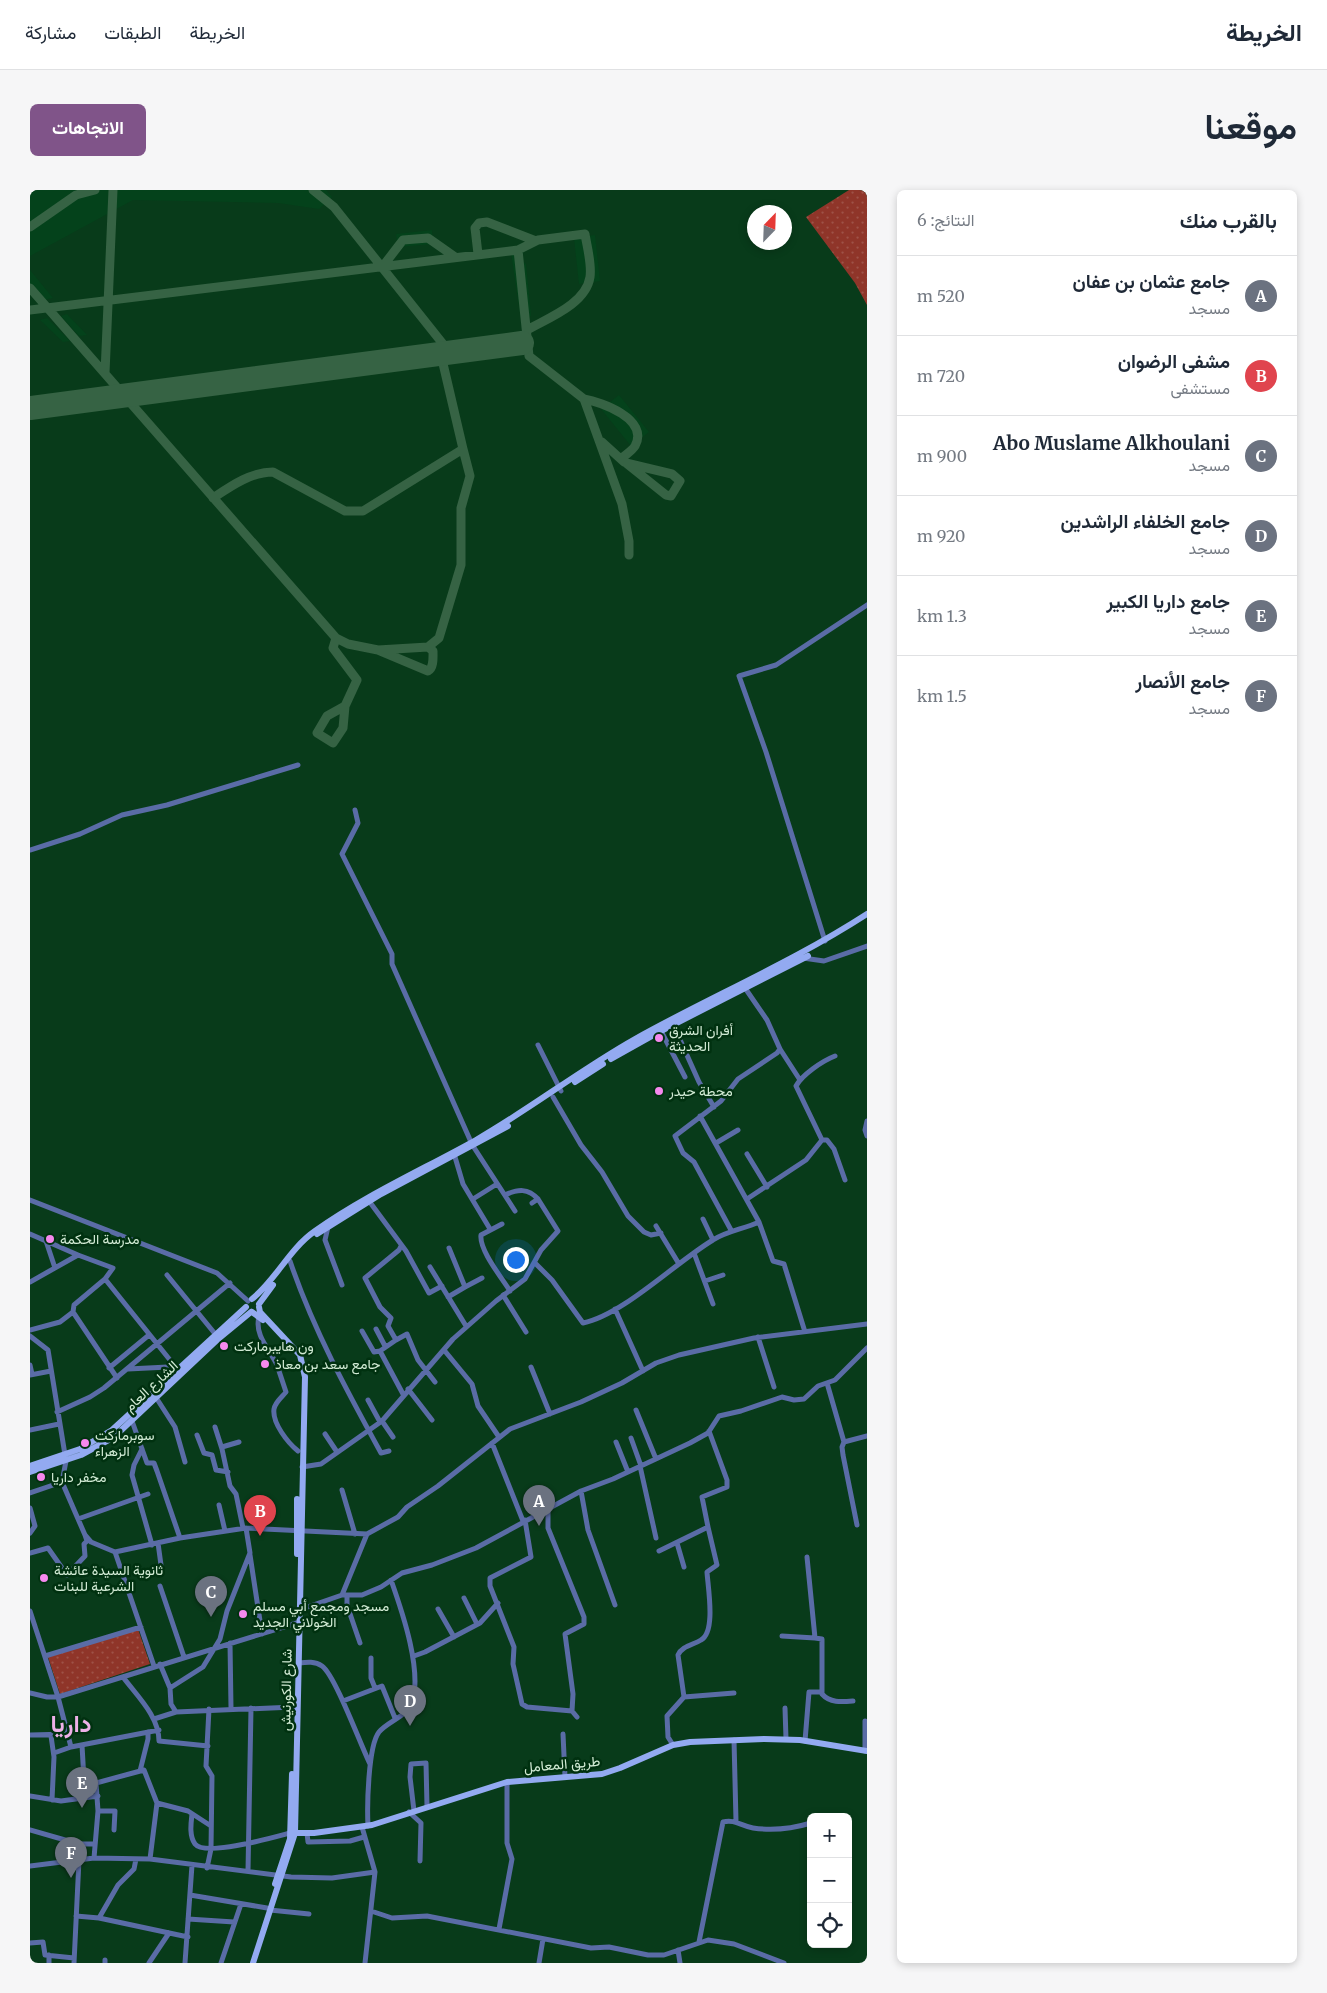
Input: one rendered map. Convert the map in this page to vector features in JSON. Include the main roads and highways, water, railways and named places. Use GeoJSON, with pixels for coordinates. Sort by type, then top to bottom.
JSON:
{"type":"FeatureCollection","features":[{"type":"Feature","properties":{"kind":"main road"},"geometry":{"type":"LineString","coordinates":[[330,1224],[379,1189],[454,1156],[626,1047],[802,956],[867,914]]}},
{"type":"Feature","properties":{"kind":"main road"},"geometry":{"type":"LineString","coordinates":[[643,1038],[661,1031],[716,1000],[745,988],[867,919]]}},
{"type":"Feature","properties":{"kind":"main road"},"geometry":{"type":"LineString","coordinates":[[330,1224],[553,1097],[560,1089]]}},
{"type":"Feature","properties":{"kind":"main road","name":"الشارع العام"},"geometry":{"type":"LineString","coordinates":[[30,1466],[66,1458],[112,1430],[176,1367],[259,1306],[290,1261],[330,1224]]}},
{"type":"Feature","properties":{"kind":"main road","name":"الشارع العام"},"geometry":{"type":"LineString","coordinates":[[30,1472],[107,1442],[132,1422],[157,1399],[249,1302],[265,1289],[287,1259],[312,1233],[330,1224]]}},
{"type":"Feature","properties":{"kind":"main road","name":"شارع الكورنيش"},"geometry":{"type":"LineString","coordinates":[[249,1302],[259,1306],[260,1312],[295,1349],[303,1362],[305,1377],[298,1610],[299,1663],[292,1833],[253,1963]]}},
{"type":"Feature","properties":{"kind":"main road","name":"شارع الكورنيش"},"geometry":{"type":"LineString","coordinates":[[249,1302],[252,1312],[292,1351],[299,1362],[301,1383],[298,1451],[300,1531]]}},
{"type":"Feature","properties":{"kind":"main road","name":"شارع الكورنيش"},"geometry":{"type":"LineString","coordinates":[[292,1833],[294,1707],[298,1623]]}},
{"type":"Feature","properties":{"kind":"main road","name":"طريق المعامل"},"geometry":{"type":"LineString","coordinates":[[292,1833],[365,1826],[507,1782],[602,1774],[673,1745],[690,1742],[786,1739],[866,1751]]}},
{"type":"Feature","properties":{"kind":"main road","name":"شارع الكورنيش"},"geometry":{"type":"LineString","coordinates":[[248,1963],[269,1909]]}},
{"type":"Feature","properties":{"kind":"place","name":"أفران الشرق الحديثة"},"geometry":{"type":"Point","coordinates":[659,1038]}},
{"type":"Feature","properties":{"kind":"place","name":"محطة حيدر"},"geometry":{"type":"Point","coordinates":[659,1091]}},
{"type":"Feature","properties":{"kind":"place","name":"مدرسة الحكمة"},"geometry":{"type":"Point","coordinates":[50,1239]}},
{"type":"Feature","properties":{"kind":"place","name":"ون هايبرماركت"},"geometry":{"type":"Point","coordinates":[224,1346]}},
{"type":"Feature","properties":{"kind":"place","name":"جامع سعد بن معاذ"},"geometry":{"type":"Point","coordinates":[265,1364]}},
{"type":"Feature","properties":{"kind":"place","name":"سوبرماركت الزهراء"},"geometry":{"type":"Point","coordinates":[85,1443]}},
{"type":"Feature","properties":{"kind":"place","name":"مخفر داريا"},"geometry":{"type":"Point","coordinates":[41,1477]}},
{"type":"Feature","properties":{"kind":"place","name":"جامع عثمان بن عفان"},"geometry":{"type":"Point","coordinates":[539,1526]}},
{"type":"Feature","properties":{"kind":"place","name":"مشفى الرضوان"},"geometry":{"type":"Point","coordinates":[260,1536]}},
{"type":"Feature","properties":{"kind":"place","name":"ثانوية السيدة عائشة الشرعية للبنات"},"geometry":{"type":"Point","coordinates":[44,1578]}},
{"type":"Feature","properties":{"kind":"place","name":"مسجد ومجمع أبي مسلم الخولاني الجديد"},"geometry":{"type":"Point","coordinates":[243,1614]}},
{"type":"Feature","properties":{"kind":"place","name":"Abo Muslame Alkhoulani"},"geometry":{"type":"Point","coordinates":[211,1617]}},
{"type":"Feature","properties":{"kind":"place","name":"جامع الخلفاء الراشدين"},"geometry":{"type":"Point","coordinates":[410,1726]}},
{"type":"Feature","properties":{"kind":"place","name":"جامع داريا الكبير"},"geometry":{"type":"Point","coordinates":[82,1808]}},
{"type":"Feature","properties":{"kind":"place","name":"جامع الأنصار"},"geometry":{"type":"Point","coordinates":[71,1878]}},
{"type":"Feature","properties":{"kind":"district","name":"داريا"},"geometry":{"type":"Point","coordinates":[71,1724]}}]}
